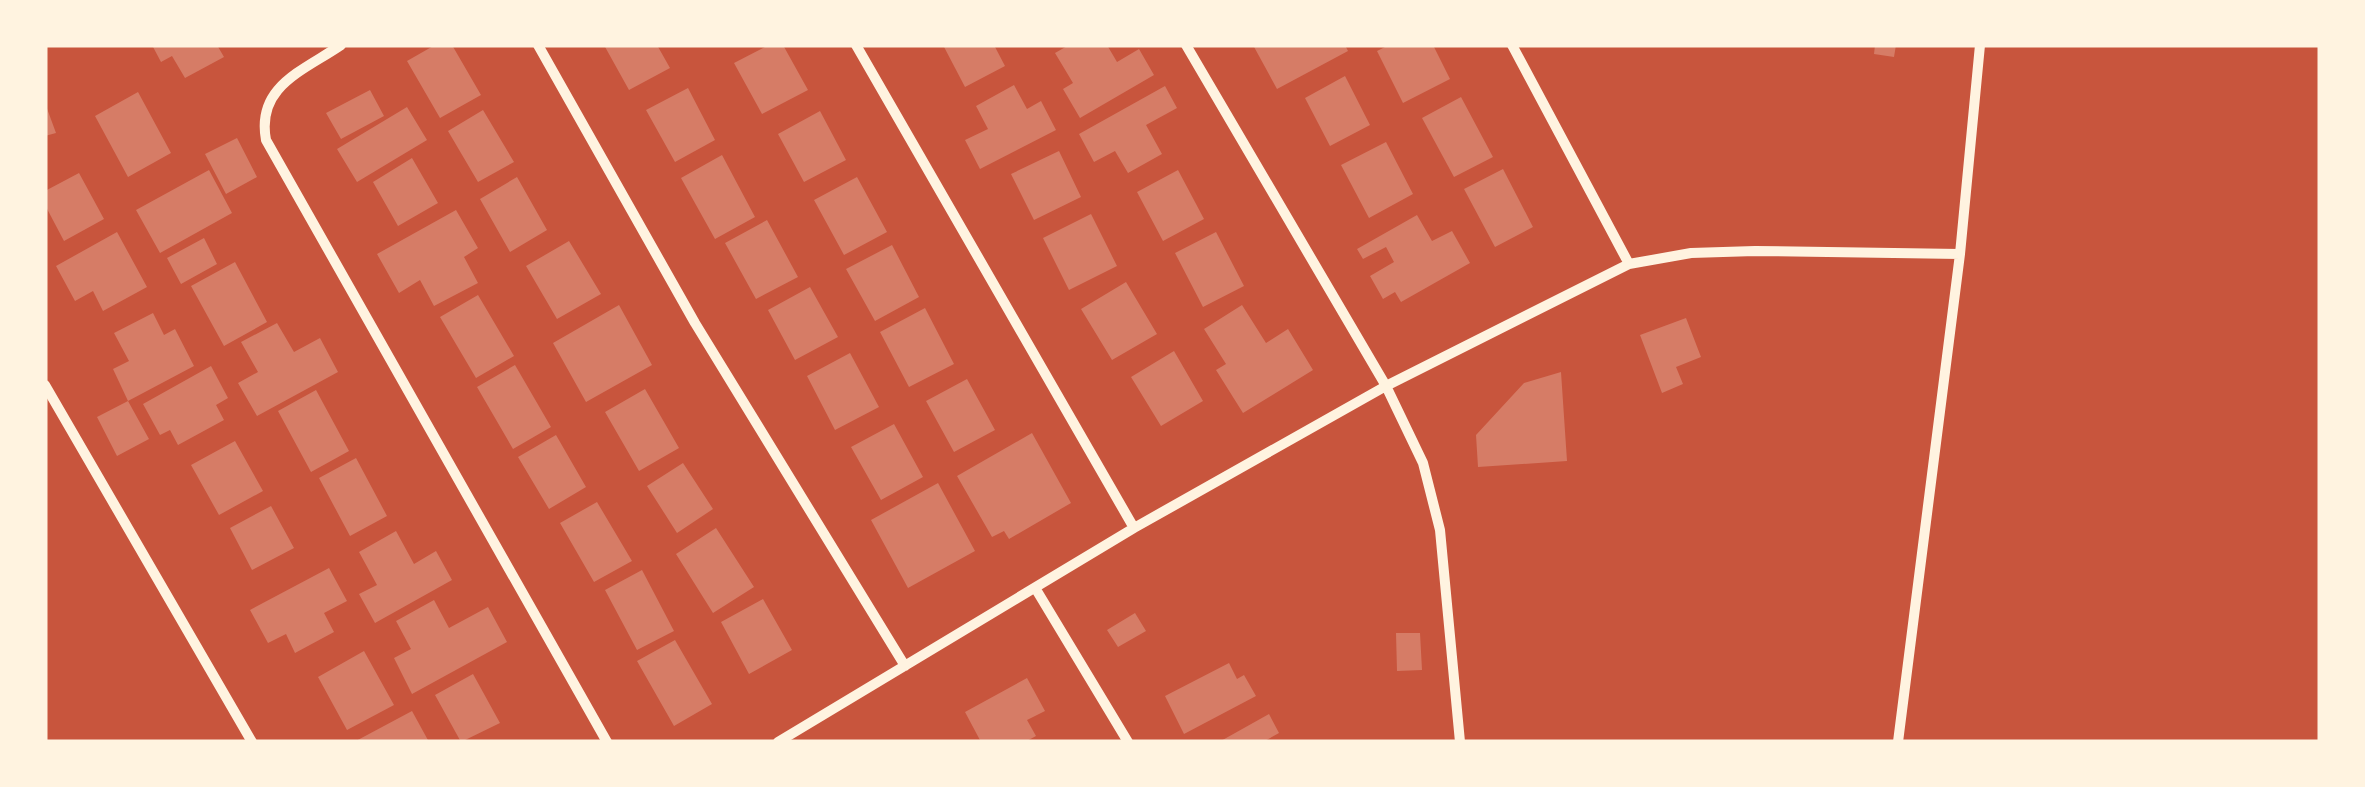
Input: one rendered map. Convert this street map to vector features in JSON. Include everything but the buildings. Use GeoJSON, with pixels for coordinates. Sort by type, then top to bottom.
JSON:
{"type":"FeatureCollection","features":[{"type":"Feature","properties":{"kind":"street"},"geometry":{"type":"LineString","coordinates":[[341,45],[273,91],[266,108],[266,140],[607,742]]}},
{"type":"Feature","properties":{"kind":"street"},"geometry":{"type":"LineString","coordinates":[[538,45],[696,323],[906,666]]}},
{"type":"Feature","properties":{"kind":"street"},"geometry":{"type":"LineString","coordinates":[[856,45],[1134,528]]}},
{"type":"Feature","properties":{"kind":"street"},"geometry":{"type":"LineString","coordinates":[[1186,45],[1386,386],[1434,494],[1460,742]]}},
{"type":"Feature","properties":{"kind":"street"},"geometry":{"type":"LineString","coordinates":[[1512,45],[1629,264]]}},
{"type":"Feature","properties":{"kind":"street"},"geometry":{"type":"LineString","coordinates":[[1898,742],[1960,254],[1980,45]]}},
{"type":"Feature","properties":{"kind":"street"},"geometry":{"type":"LineString","coordinates":[[778,742],[794,738],[1134,528],[1386,386],[1629,264],[1691,253],[1755,251],[1960,254]]}},
{"type":"Feature","properties":{"kind":"street"},"geometry":{"type":"LineString","coordinates":[[45,384],[252,742]]}},
{"type":"Feature","properties":{"kind":"street"},"geometry":{"type":"LineString","coordinates":[[1037,590],[1128,742]]}}]}
